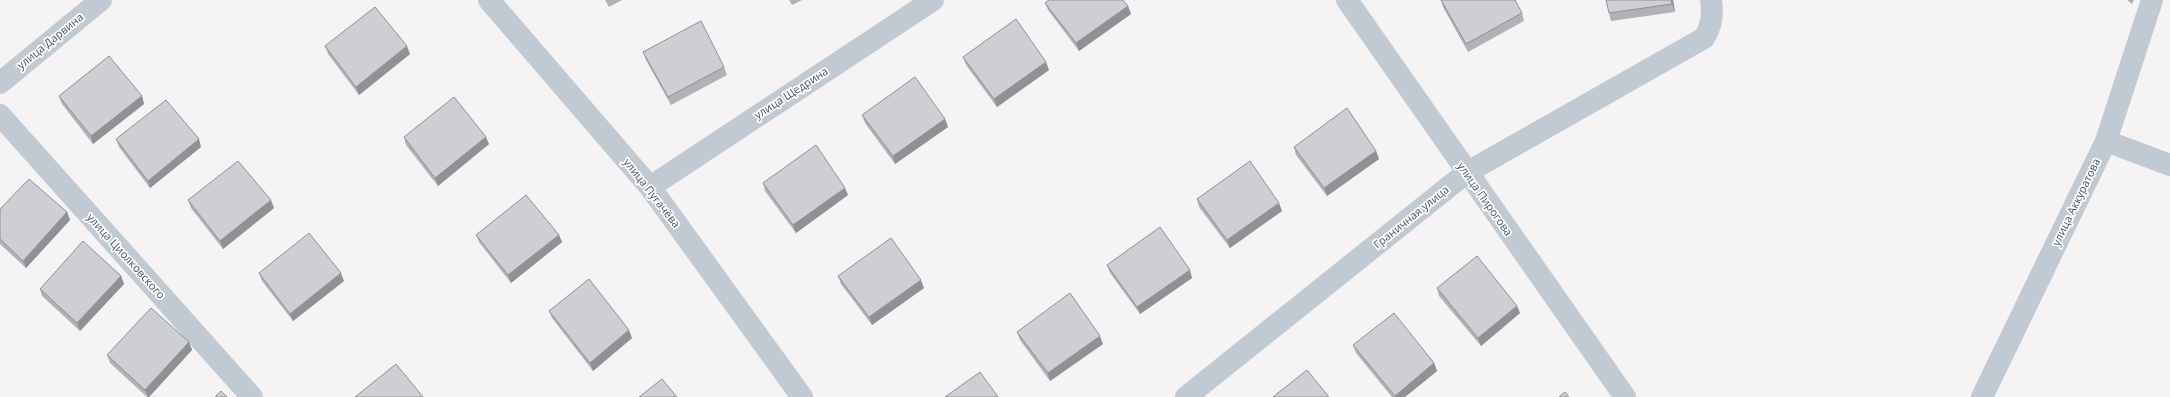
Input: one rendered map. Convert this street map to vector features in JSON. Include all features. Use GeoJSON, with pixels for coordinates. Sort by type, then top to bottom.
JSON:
{"type":"FeatureCollection","features":[{"type":"Feature","properties":{"kind":"street","name":"улица Дарвина"},"geometry":{"type":"LineString","coordinates":[[0,83],[101,0]]}},
{"type":"Feature","properties":{"kind":"street","name":"улица Пугачёва"},"geometry":{"type":"LineString","coordinates":[[489,0],[650,187],[802,397]]}},
{"type":"Feature","properties":{"kind":"street","name":"улица Щедрина"},"geometry":{"type":"LineString","coordinates":[[650,187],[933,0]]}},
{"type":"Feature","properties":{"kind":"street","name":"улица Пирогова"},"geometry":{"type":"LineString","coordinates":[[1347,0],[1466,173],[1625,397]]}},
{"type":"Feature","properties":{"kind":"street","name":"Граничная улица"},"geometry":{"type":"LineString","coordinates":[[1186,397],[1466,173],[1704,38],[1710,28],[1713,14],[1712,0]]}},
{"type":"Feature","properties":{"kind":"street","name":"улица Аккуратова"},"geometry":{"type":"LineString","coordinates":[[1982,397],[2106,141],[2152,0]]}},
{"type":"Feature","properties":{"kind":"street","name":"улица Циолковского"},"geometry":{"type":"LineString","coordinates":[[0,115],[252,397]]}},
{"type":"Feature","properties":{"kind":"street"},"geometry":{"type":"LineString","coordinates":[[2106,141],[2170,165]]}},
{"type":"Feature","properties":{"kind":"building"},"geometry":{"type":"Polygon","coordinates":[[[1049,0],[1123,0],[1128,6],[1076,43],[1045,3],[1049,0]]]}},
{"type":"Feature","properties":{"kind":"building"},"geometry":{"type":"Polygon","coordinates":[[[1441,0],[1515,0],[1522,13],[1466,44],[1441,0]]]}},
{"type":"Feature","properties":{"kind":"building"},"geometry":{"type":"Polygon","coordinates":[[[1606,0],[1671,0],[1672,4],[1609,13],[1606,0]]]}},
{"type":"Feature","properties":{"kind":"building"},"geometry":{"type":"Polygon","coordinates":[[[375,7],[407,46],[356,87],[325,46],[375,7]]]}},
{"type":"Feature","properties":{"kind":"building"},"geometry":{"type":"Polygon","coordinates":[[[1016,19],[1046,62],[994,99],[963,57],[1016,19]]]}},
{"type":"Feature","properties":{"kind":"building"},"geometry":{"type":"Polygon","coordinates":[[[701,21],[724,67],[668,97],[643,52],[701,21]]]}},
{"type":"Feature","properties":{"kind":"building"},"geometry":{"type":"Polygon","coordinates":[[[109,56],[142,96],[91,136],[59,96],[109,56]]]}},
{"type":"Feature","properties":{"kind":"building"},"geometry":{"type":"Polygon","coordinates":[[[915,77],[945,119],[893,156],[862,115],[915,77]]]}},
{"type":"Feature","properties":{"kind":"building"},"geometry":{"type":"Polygon","coordinates":[[[454,97],[486,137],[435,178],[404,137],[454,97]]]}},
{"type":"Feature","properties":{"kind":"building"},"geometry":{"type":"Polygon","coordinates":[[[166,100],[199,139],[148,181],[116,139],[166,100]]]}},
{"type":"Feature","properties":{"kind":"building"},"geometry":{"type":"Polygon","coordinates":[[[1347,108],[1376,151],[1324,188],[1294,147],[1347,108]]]}},
{"type":"Feature","properties":{"kind":"building"},"geometry":{"type":"Polygon","coordinates":[[[816,145],[845,188],[793,225],[763,183],[816,145]]]}},
{"type":"Feature","properties":{"kind":"building"},"geometry":{"type":"Polygon","coordinates":[[[238,161],[271,200],[220,241],[188,200],[238,161]]]}},
{"type":"Feature","properties":{"kind":"building"},"geometry":{"type":"Polygon","coordinates":[[[1250,161],[1279,203],[1227,240],[1197,199],[1250,161]]]}},
{"type":"Feature","properties":{"kind":"building"},"geometry":{"type":"Polygon","coordinates":[[[29,179],[67,212],[23,261],[0,239],[0,209],[29,179]]]}},
{"type":"Feature","properties":{"kind":"building"},"geometry":{"type":"Polygon","coordinates":[[[526,195],[559,235],[508,275],[476,235],[526,195]]]}},
{"type":"Feature","properties":{"kind":"building"},"geometry":{"type":"Polygon","coordinates":[[[1160,227],[1190,270],[1137,307],[1107,265],[1160,227]]]}},
{"type":"Feature","properties":{"kind":"building"},"geometry":{"type":"Polygon","coordinates":[[[309,233],[341,273],[290,314],[259,273],[309,233]]]}},
{"type":"Feature","properties":{"kind":"building"},"geometry":{"type":"Polygon","coordinates":[[[891,238],[921,280],[869,317],[838,276],[891,238]]]}},
{"type":"Feature","properties":{"kind":"building"},"geometry":{"type":"Polygon","coordinates":[[[83,241],[121,276],[77,323],[40,289],[83,241]]]}},
{"type":"Feature","properties":{"kind":"building"},"geometry":{"type":"Polygon","coordinates":[[[1477,256],[1517,306],[1478,338],[1437,288],[1477,256]]]}},
{"type":"Feature","properties":{"kind":"building"},"geometry":{"type":"Polygon","coordinates":[[[589,279],[629,330],[590,363],[549,311],[589,279]]]}},
{"type":"Feature","properties":{"kind":"building"},"geometry":{"type":"Polygon","coordinates":[[[1070,293],[1100,336],[1048,373],[1017,332],[1070,293]]]}},
{"type":"Feature","properties":{"kind":"building"},"geometry":{"type":"Polygon","coordinates":[[[151,308],[189,342],[145,390],[107,355],[151,308]]]}},
{"type":"Feature","properties":{"kind":"building"},"geometry":{"type":"Polygon","coordinates":[[[1394,313],[1434,363],[1395,396],[1353,345],[1394,313]]]}},
{"type":"Feature","properties":{"kind":"building"},"geometry":{"type":"Polygon","coordinates":[[[396,364],[423,397],[355,397],[396,364]]]}},
{"type":"Feature","properties":{"kind":"building"},"geometry":{"type":"Polygon","coordinates":[[[1307,370],[1329,397],[1273,397],[1307,370]]]}},
{"type":"Feature","properties":{"kind":"building"},"geometry":{"type":"Polygon","coordinates":[[[980,372],[998,397],[945,397],[980,372]]]}},
{"type":"Feature","properties":{"kind":"building"},"geometry":{"type":"Polygon","coordinates":[[[662,379],[677,397],[639,397],[662,379]]]}},
{"type":"Feature","properties":{"kind":"building"},"geometry":{"type":"Polygon","coordinates":[[[221,391],[227,397],[215,397],[221,391]]]}},
{"type":"Feature","properties":{"kind":"building"},"geometry":{"type":"Polygon","coordinates":[[[1565,392],[1569,397],[1559,397],[1565,392]]]}}]}
